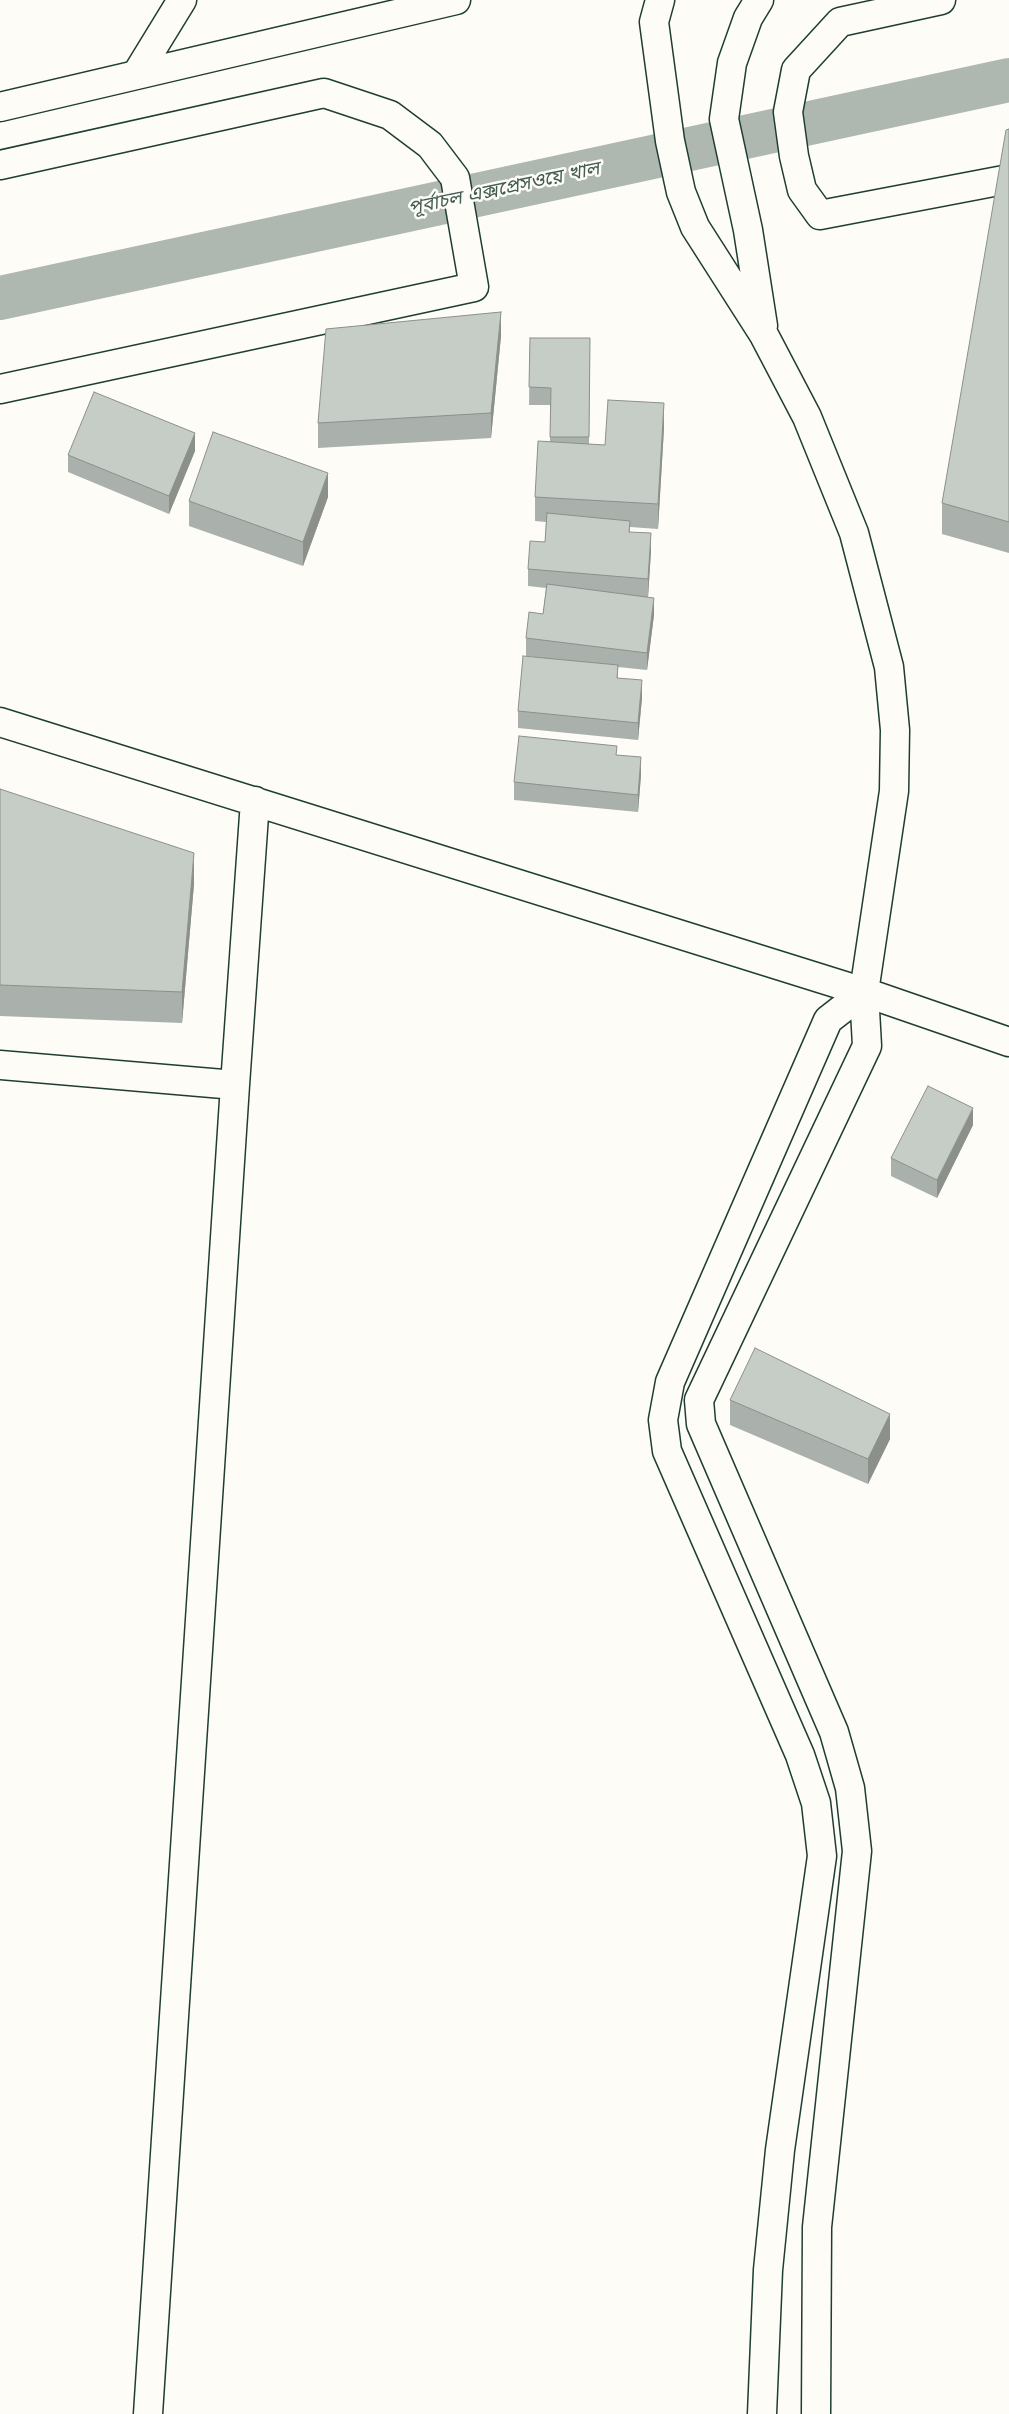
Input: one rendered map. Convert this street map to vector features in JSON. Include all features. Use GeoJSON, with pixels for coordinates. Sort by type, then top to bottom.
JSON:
{"type":"FeatureCollection","features":[{"type":"Feature","properties":{"kind":"street"},"geometry":{"type":"LineString","coordinates":[[136,75],[182,0]]}},
{"type":"Feature","properties":{"kind":"street"},"geometry":{"type":"LineString","coordinates":[[941,0],[840,22],[796,70],[788,112],[794,156],[802,190],[820,215],[1009,178]]}},
{"type":"Feature","properties":{"kind":"street"},"geometry":{"type":"LineString","coordinates":[[840,22],[947,0]]}},
{"type":"Feature","properties":{"kind":"street"},"geometry":{"type":"LineString","coordinates":[[0,106],[445,1]]}},
{"type":"Feature","properties":{"kind":"street"},"geometry":{"type":"LineString","coordinates":[[753,9],[732,63],[724,119],[748,230],[764,335]]}},
{"type":"Feature","properties":{"kind":"street"},"geometry":{"type":"LineString","coordinates":[[657,11],[670,141],[681,192],[695,227],[764,335],[807,416],[854,532],[889,667],[895,730],[894,791],[864,992],[867,1046],[699,1400],[701,1424],[837,1742],[850,1788],[857,1851],[817,2227],[816,2414]]}},
{"type":"Feature","properties":{"kind":"street"},"geometry":{"type":"LineString","coordinates":[[0,165],[324,93],[390,115],[430,145],[455,178],[474,287],[0,388]]}},
{"type":"Feature","properties":{"kind":"street"},"geometry":{"type":"LineString","coordinates":[[0,722],[864,992],[1009,1042]]}},
{"type":"Feature","properties":{"kind":"street"},"geometry":{"type":"LineString","coordinates":[[148,2414],[255,801]]}},
{"type":"Feature","properties":{"kind":"street"},"geometry":{"type":"LineString","coordinates":[[762,2414],[768,2270],[778,2168],[822,1856],[816,1803],[800,1755],[667,1451],[663,1420],[670,1382],[828,1020],[864,992]]}},
{"type":"Feature","properties":{"kind":"street"},"geometry":{"type":"LineString","coordinates":[[0,1065],[235,1085]]}},
{"type":"Feature","properties":{"kind":"street"},"geometry":{"type":"LineString","coordinates":[[750,1641],[788,1625]]}},
{"type":"Feature","properties":{"kind":"building"},"geometry":{"type":"Polygon","coordinates":[[[1009,129],[1009,522],[942,503],[1006,130],[1009,129]]]}},
{"type":"Feature","properties":{"kind":"building"},"geometry":{"type":"Polygon","coordinates":[[[501,312],[491,413],[318,423],[326,329],[501,312]]]}},
{"type":"Feature","properties":{"kind":"building"},"geometry":{"type":"Polygon","coordinates":[[[530,338],[590,338],[589,437],[550,437],[551,388],[529,387],[530,338]]]}},
{"type":"Feature","properties":{"kind":"building"},"geometry":{"type":"Polygon","coordinates":[[[94,392],[195,433],[169,496],[68,455],[94,392]]]}},
{"type":"Feature","properties":{"kind":"building"},"geometry":{"type":"Polygon","coordinates":[[[608,400],[664,403],[658,504],[535,497],[538,441],[605,445],[608,400]]]}},
{"type":"Feature","properties":{"kind":"building"},"geometry":{"type":"Polygon","coordinates":[[[213,432],[328,473],[303,542],[189,501],[213,432]]]}},
{"type":"Feature","properties":{"kind":"building"},"geometry":{"type":"Polygon","coordinates":[[[547,513],[630,521],[629,532],[651,533],[648,579],[528,569],[530,541],[545,542],[547,513]]]}},
{"type":"Feature","properties":{"kind":"building"},"geometry":{"type":"Polygon","coordinates":[[[547,584],[654,598],[647,653],[526,638],[529,612],[543,614],[547,584]]]}},
{"type":"Feature","properties":{"kind":"building"},"geometry":{"type":"Polygon","coordinates":[[[523,656],[618,665],[617,678],[642,680],[638,723],[518,711],[523,656]]]}},
{"type":"Feature","properties":{"kind":"building"},"geometry":{"type":"Polygon","coordinates":[[[519,736],[617,746],[616,755],[641,757],[638,795],[514,782],[519,736]]]}},
{"type":"Feature","properties":{"kind":"building"},"geometry":{"type":"Polygon","coordinates":[[[0,789],[194,853],[182,992],[0,985],[0,789]]]}},
{"type":"Feature","properties":{"kind":"building"},"geometry":{"type":"Polygon","coordinates":[[[928,1086],[973,1108],[937,1180],[891,1158],[928,1086]]]}},
{"type":"Feature","properties":{"kind":"building"},"geometry":{"type":"Polygon","coordinates":[[[755,1348],[890,1414],[868,1459],[730,1400],[755,1348]]]}},
{"type":"Feature","properties":{"kind":"waterway","name":"পূর্বাচল এক্সপ্রেসওয়ে খাল"},"geometry":{"type":"LineString","coordinates":[[0,298],[1009,80]]}}]}
